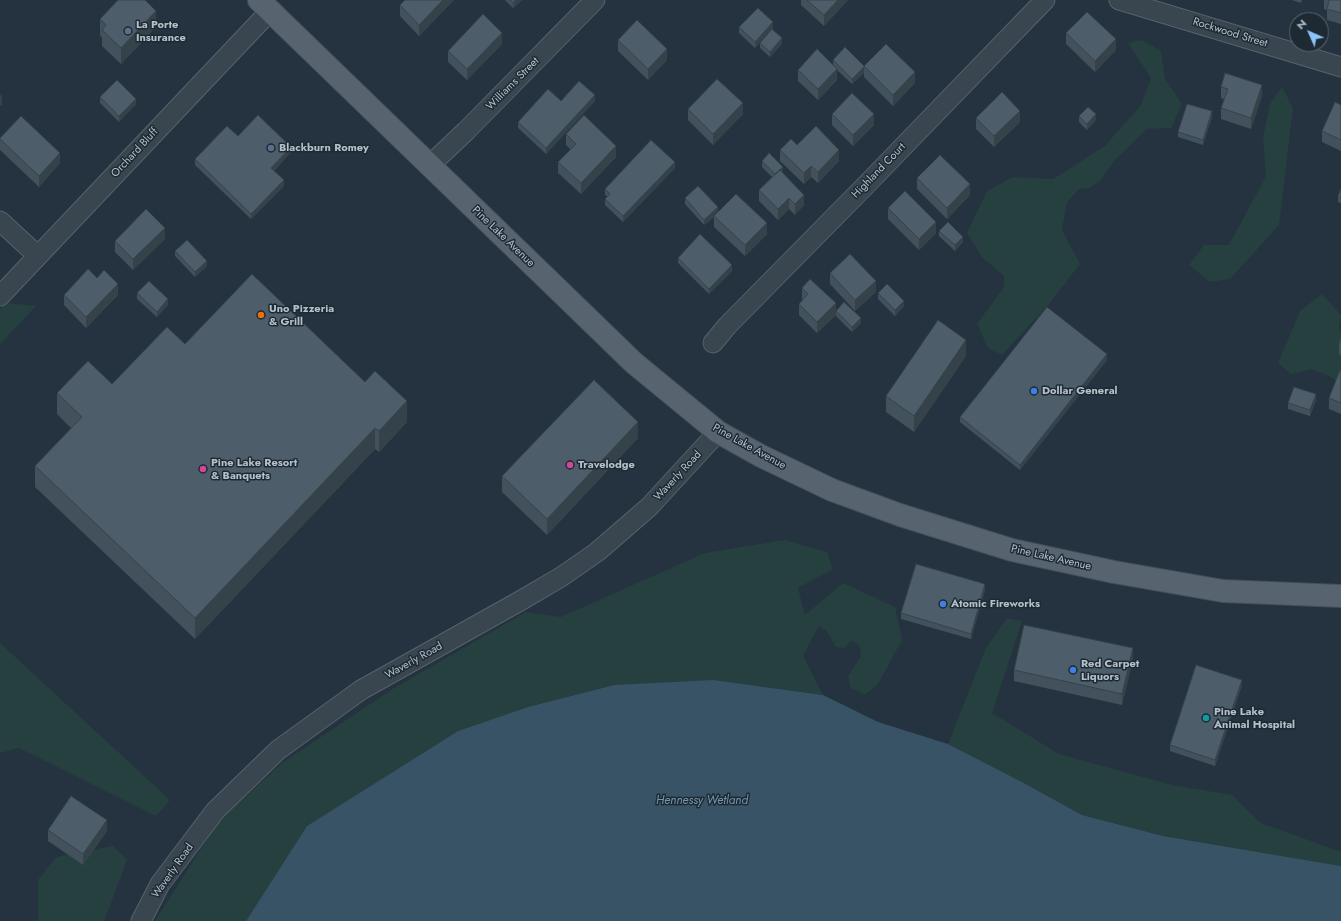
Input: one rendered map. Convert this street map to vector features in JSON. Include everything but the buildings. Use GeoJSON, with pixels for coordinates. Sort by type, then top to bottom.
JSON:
{"type":"FeatureCollection","features":[{"type":"Feature","properties":{"kind":"main road","name":"Pine Lake Avenue"},"geometry":{"type":"LineString","coordinates":[[264,5],[634,363],[718,432],[761,456],[832,490],[900,515],[1012,550],[1114,572],[1223,591],[1341,596]]}},
{"type":"Feature","properties":{"kind":"street","name":"Williams Street"},"geometry":{"type":"LineString","coordinates":[[429,166],[466,131],[595,0]]}},
{"type":"Feature","properties":{"kind":"street","name":"Highland Court"},"geometry":{"type":"LineString","coordinates":[[713,342],[726,326],[866,185],[1045,0]]}},
{"type":"Feature","properties":{"kind":"street","name":"Rockwood Street"},"geometry":{"type":"LineString","coordinates":[[1119,0],[1341,67]]}},
{"type":"Feature","properties":{"kind":"street","name":"Orchard Bluff"},"geometry":{"type":"LineString","coordinates":[[0,296],[38,256],[264,5]]}},
{"type":"Feature","properties":{"kind":"street"},"geometry":{"type":"LineString","coordinates":[[0,221],[38,256]]}},
{"type":"Feature","properties":{"kind":"street","name":"Waverly Road"},"geometry":{"type":"LineString","coordinates":[[141,921],[160,884],[215,811],[278,750],[361,690],[520,601],[561,577],[597,552],[649,507],[718,432]]}},
{"type":"Feature","properties":{"kind":"green space"},"geometry":{"type":"Polygon","coordinates":[[[1142,40],[1161,51],[1165,79],[1182,104],[1171,128],[1147,129],[1115,160],[1100,181],[1090,188],[1079,189],[1067,202],[1062,230],[1080,264],[1049,304],[1002,355],[988,348],[977,324],[1004,287],[1004,276],[982,257],[967,233],[987,191],[1013,177],[1053,179],[1105,146],[1141,105],[1151,78],[1128,43],[1142,40]]]}},
{"type":"Feature","properties":{"kind":"green space"},"geometry":{"type":"Polygon","coordinates":[[[1282,87],[1293,108],[1279,225],[1230,279],[1210,282],[1189,265],[1204,245],[1229,245],[1266,176],[1263,138],[1270,104],[1282,87]]]}},
{"type":"Feature","properties":{"kind":"green space"},"geometry":{"type":"Polygon","coordinates":[[[1322,294],[1341,315],[1339,328],[1341,331],[1341,385],[1331,377],[1312,369],[1291,374],[1278,363],[1300,311],[1322,294]]]}},
{"type":"Feature","properties":{"kind":"green space"},"geometry":{"type":"Polygon","coordinates":[[[6,303],[36,306],[0,344],[0,309],[6,303]]]}},
{"type":"Feature","properties":{"kind":"green space"},"geometry":{"type":"Polygon","coordinates":[[[785,540],[827,552],[833,569],[798,588],[805,615],[843,583],[895,607],[902,640],[878,684],[865,695],[851,688],[848,676],[861,656],[860,646],[851,640],[845,648],[836,647],[826,630],[819,626],[803,655],[823,695],[759,686],[614,685],[528,707],[458,731],[307,826],[246,921],[155,921],[218,822],[282,763],[391,690],[526,612],[561,617],[705,553],[785,540]]]}},
{"type":"Feature","properties":{"kind":"green space"},"geometry":{"type":"Polygon","coordinates":[[[1007,618],[1022,621],[992,713],[1059,754],[1172,785],[1232,795],[1261,823],[1341,852],[1341,866],[1163,836],[1082,815],[948,744],[986,648],[1007,618]]]}},
{"type":"Feature","properties":{"kind":"green space"},"geometry":{"type":"Polygon","coordinates":[[[0,643],[170,800],[156,816],[19,748],[0,753],[0,643]]]}},
{"type":"Feature","properties":{"kind":"green space"},"geometry":{"type":"Polygon","coordinates":[[[113,846],[127,860],[104,921],[38,921],[38,880],[56,857],[113,846]]]}},
{"type":"Feature","properties":{"kind":"water","name":"Hennessy Wetland"},"geometry":{"type":"Polygon","coordinates":[[[713,680],[823,695],[878,722],[948,744],[1082,815],[1163,836],[1341,866],[1341,921],[246,921],[307,826],[458,731],[528,707],[614,685],[713,680]]]}},
{"type":"Feature","properties":{"kind":"place","name":"La Porte Insurance"},"geometry":{"type":"Point","coordinates":[128,31]}},
{"type":"Feature","properties":{"kind":"place","name":"Blackburn Romey"},"geometry":{"type":"Point","coordinates":[271,148]}},
{"type":"Feature","properties":{"kind":"place","name":"Uno Pizzeria & Grill"},"geometry":{"type":"Point","coordinates":[261,315]}},
{"type":"Feature","properties":{"kind":"place","name":"Dollar General"},"geometry":{"type":"Point","coordinates":[1034,391]}},
{"type":"Feature","properties":{"kind":"place","name":"Travelodge"},"geometry":{"type":"Point","coordinates":[570,465]}},
{"type":"Feature","properties":{"kind":"place","name":"Pine Lake Resort & Banquets"},"geometry":{"type":"Point","coordinates":[203,469]}},
{"type":"Feature","properties":{"kind":"place","name":"Atomic Fireworks"},"geometry":{"type":"Point","coordinates":[943,604]}},
{"type":"Feature","properties":{"kind":"place","name":"Red Carpet Liquors"},"geometry":{"type":"Point","coordinates":[1073,670]}},
{"type":"Feature","properties":{"kind":"place","name":"Pine Lake Animal Hospital"},"geometry":{"type":"Point","coordinates":[1206,718]}}]}
